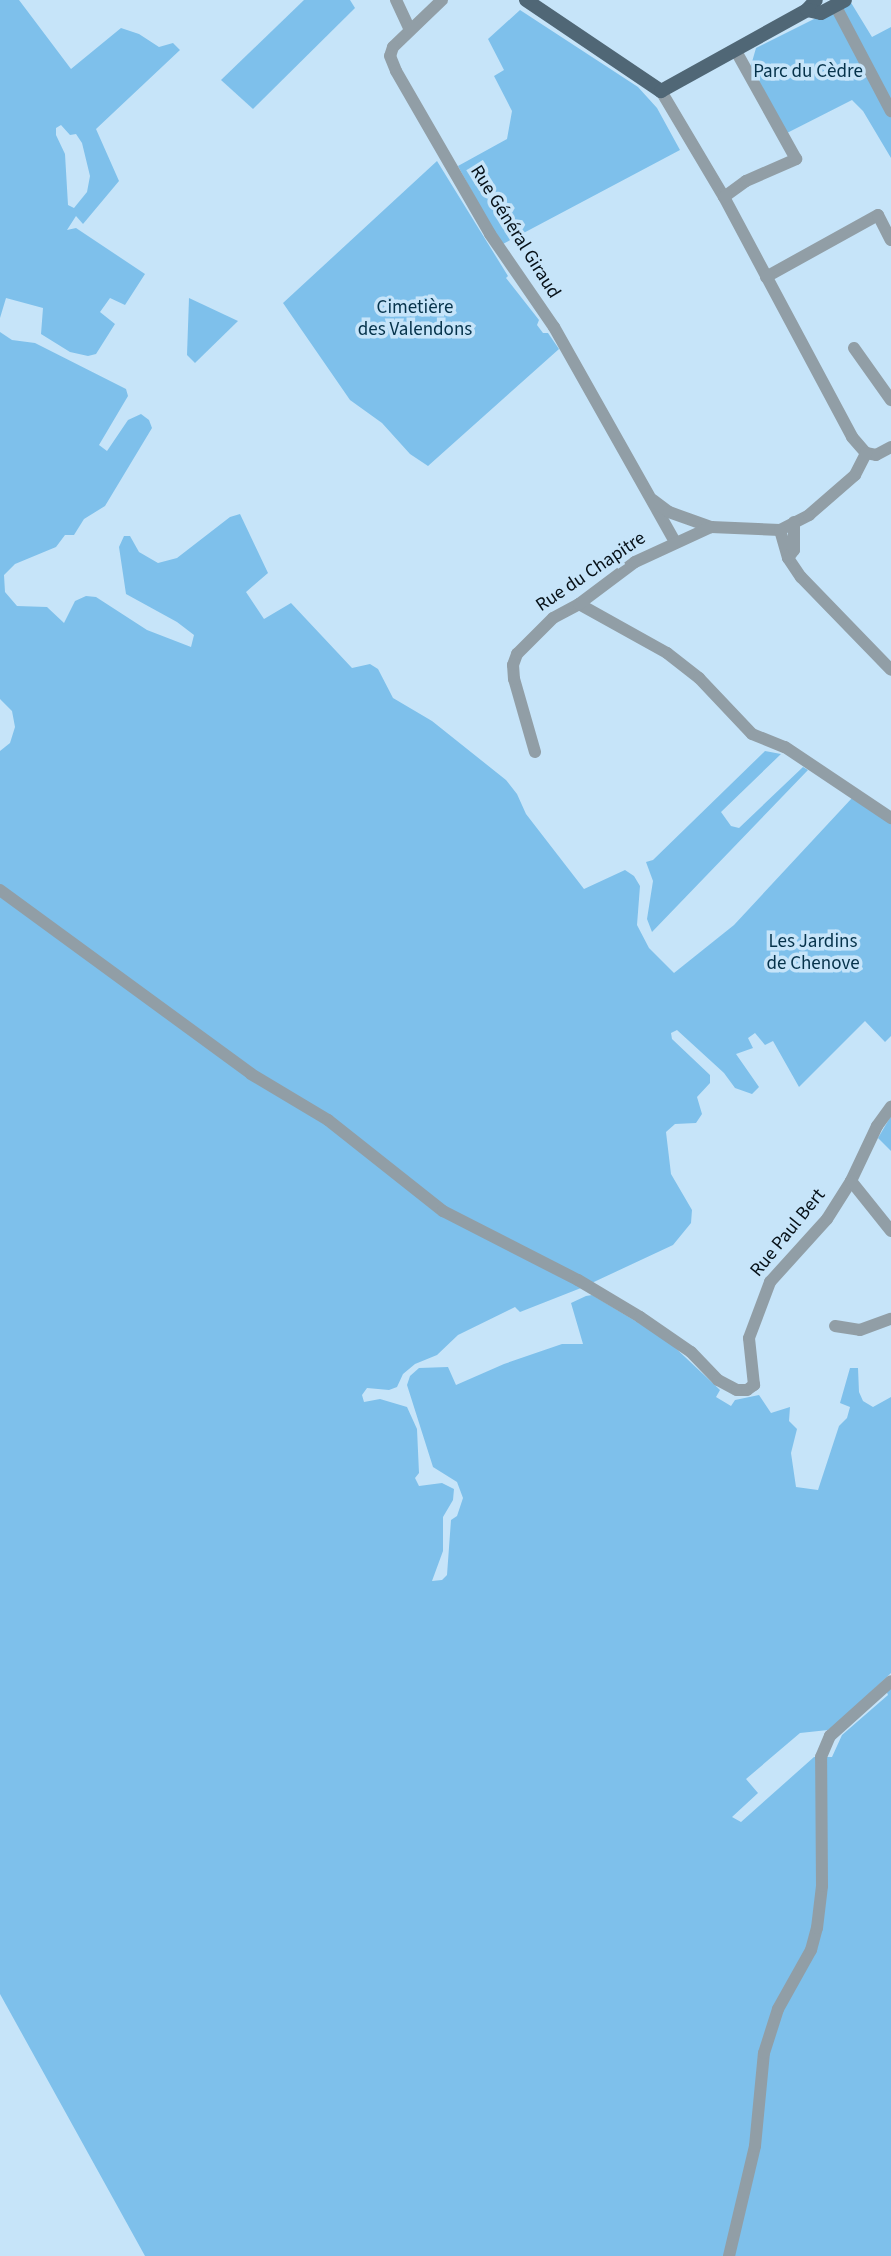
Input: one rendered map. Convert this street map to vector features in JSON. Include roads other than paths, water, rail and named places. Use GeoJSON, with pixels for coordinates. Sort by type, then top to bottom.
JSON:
{"type":"FeatureCollection","features":[{"type":"Feature","properties":{"kind":"main road"},"geometry":{"type":"LineString","coordinates":[[526,0],[661,91],[736,51],[812,5],[821,13],[840,3]]}},
{"type":"Feature","properties":{"kind":"street"},"geometry":{"type":"LineString","coordinates":[[396,0],[410,30]]}},
{"type":"Feature","properties":{"kind":"street","name":"Rue Général Giraud"},"geometry":{"type":"LineString","coordinates":[[442,0],[393,47],[390,56],[396,71],[491,234],[554,327],[646,496],[675,542]]}},
{"type":"Feature","properties":{"kind":"street"},"geometry":{"type":"LineString","coordinates":[[840,3],[891,111]]}},
{"type":"Feature","properties":{"kind":"street"},"geometry":{"type":"LineString","coordinates":[[724,197],[746,181],[796,159],[736,51]]}},
{"type":"Feature","properties":{"kind":"street"},"geometry":{"type":"LineString","coordinates":[[661,91],[724,197],[852,437],[866,453],[876,455],[891,447]]}},
{"type":"Feature","properties":{"kind":"street"},"geometry":{"type":"LineString","coordinates":[[766,277],[878,215],[891,240]]}},
{"type":"Feature","properties":{"kind":"street"},"geometry":{"type":"LineString","coordinates":[[854,348],[891,400]]}},
{"type":"Feature","properties":{"kind":"street"},"geometry":{"type":"LineString","coordinates":[[866,453],[855,475],[809,514],[780,530],[788,558],[801,577],[891,670]]}},
{"type":"Feature","properties":{"kind":"street","name":"Rue Général Giraud"},"geometry":{"type":"LineString","coordinates":[[646,496],[669,512],[711,527],[780,530]]}},
{"type":"Feature","properties":{"kind":"street"},"geometry":{"type":"LineString","coordinates":[[788,558],[794,550],[794,522]]}},
{"type":"Feature","properties":{"kind":"street","name":"Rue du Chapitre"},"geometry":{"type":"LineString","coordinates":[[535,752],[513,665],[529,640],[566,609],[579,604],[635,562],[711,527]]}},
{"type":"Feature","properties":{"kind":"street"},"geometry":{"type":"LineString","coordinates":[[579,604],[667,653],[699,678],[752,734],[785,747],[891,818]]}},
{"type":"Feature","properties":{"kind":"street","name":"Rue Paul Bert"},"geometry":{"type":"LineString","coordinates":[[0,890],[251,1074],[328,1119],[443,1211],[601,1294],[676,1341],[723,1384],[737,1390],[747,1390],[754,1381],[749,1338],[770,1282],[787,1260],[827,1219],[851,1181],[868,1143],[891,1107]]}},
{"type":"Feature","properties":{"kind":"street"},"geometry":{"type":"LineString","coordinates":[[851,1181],[891,1231]]}},
{"type":"Feature","properties":{"kind":"street"},"geometry":{"type":"LineString","coordinates":[[835,1326],[860,1330],[891,1319]]}},
{"type":"Feature","properties":{"kind":"street"},"geometry":{"type":"LineString","coordinates":[[729,2256],[755,2146],[764,2053],[778,2009],[811,1950],[817,1928],[822,1886],[821,1757],[830,1737],[891,1681]]}},
{"type":"Feature","properties":{"kind":"park label","name":"Parc du Cèdre"},"geometry":{"type":"Point","coordinates":[808,72]}},
{"type":"Feature","properties":{"kind":"park label","name":"Cimetière des Valendons"},"geometry":{"type":"Point","coordinates":[415,319]}},
{"type":"Feature","properties":{"kind":"park label","name":"Les Jardins de Chenove"},"geometry":{"type":"Point","coordinates":[813,953]}}]}
